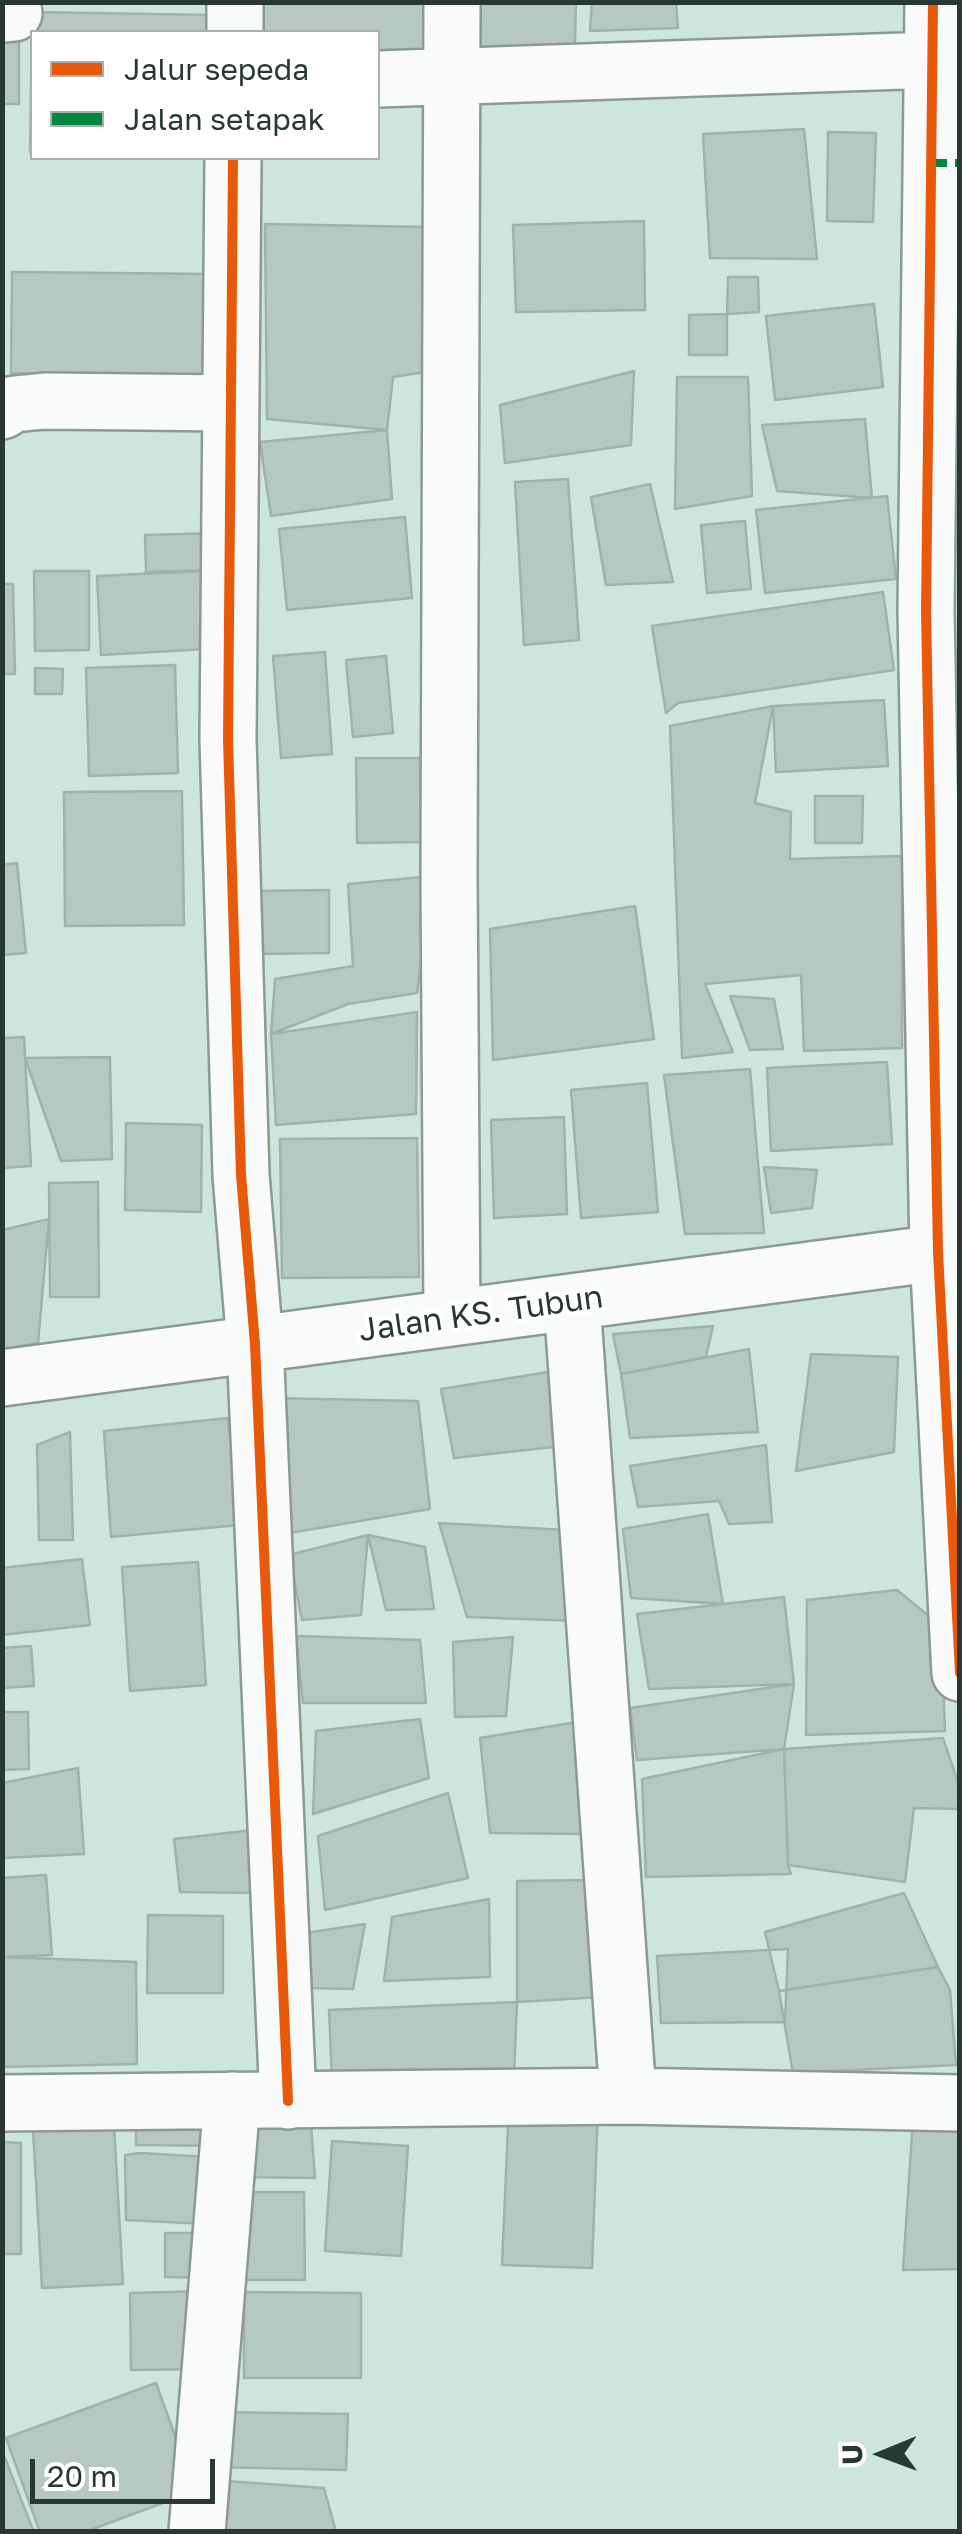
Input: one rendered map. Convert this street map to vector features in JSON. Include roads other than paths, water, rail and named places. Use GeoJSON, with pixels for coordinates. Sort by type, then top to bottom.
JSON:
{"type":"FeatureCollection","features":[{"type":"Feature","properties":{"kind":"street"},"geometry":{"type":"LineString","coordinates":[[234,30],[235,2]]}},
{"type":"Feature","properties":{"kind":"street"},"geometry":{"type":"LineString","coordinates":[[452,2],[452,1317]]}},
{"type":"Feature","properties":{"kind":"street"},"geometry":{"type":"LineString","coordinates":[[932,2],[933,60],[946,163],[926,611],[959,1648]]}},
{"type":"Feature","properties":{"kind":"street"},"geometry":{"type":"LineString","coordinates":[[380,79],[933,60]]}},
{"type":"Feature","properties":{"kind":"street"},"geometry":{"type":"LineString","coordinates":[[233,160],[228,739],[241,1175],[254,1344],[288,2101]]}},
{"type":"Feature","properties":{"kind":"street"},"geometry":{"type":"LineString","coordinates":[[2,410],[14,404],[44,401],[231,403]]}},
{"type":"Feature","properties":{"kind":"street","name":"Jalan KS. Tubun"},"geometry":{"type":"LineString","coordinates":[[2,1378],[948,1251]]}},
{"type":"Feature","properties":{"kind":"street"},"geometry":{"type":"LineString","coordinates":[[572,1302],[628,2096]]}},
{"type":"Feature","properties":{"kind":"street"},"geometry":{"type":"LineString","coordinates":[[2,2103],[628,2096],[960,2103]]}},
{"type":"Feature","properties":{"kind":"street"},"geometry":{"type":"LineString","coordinates":[[197,2532],[232,2100]]}}]}
